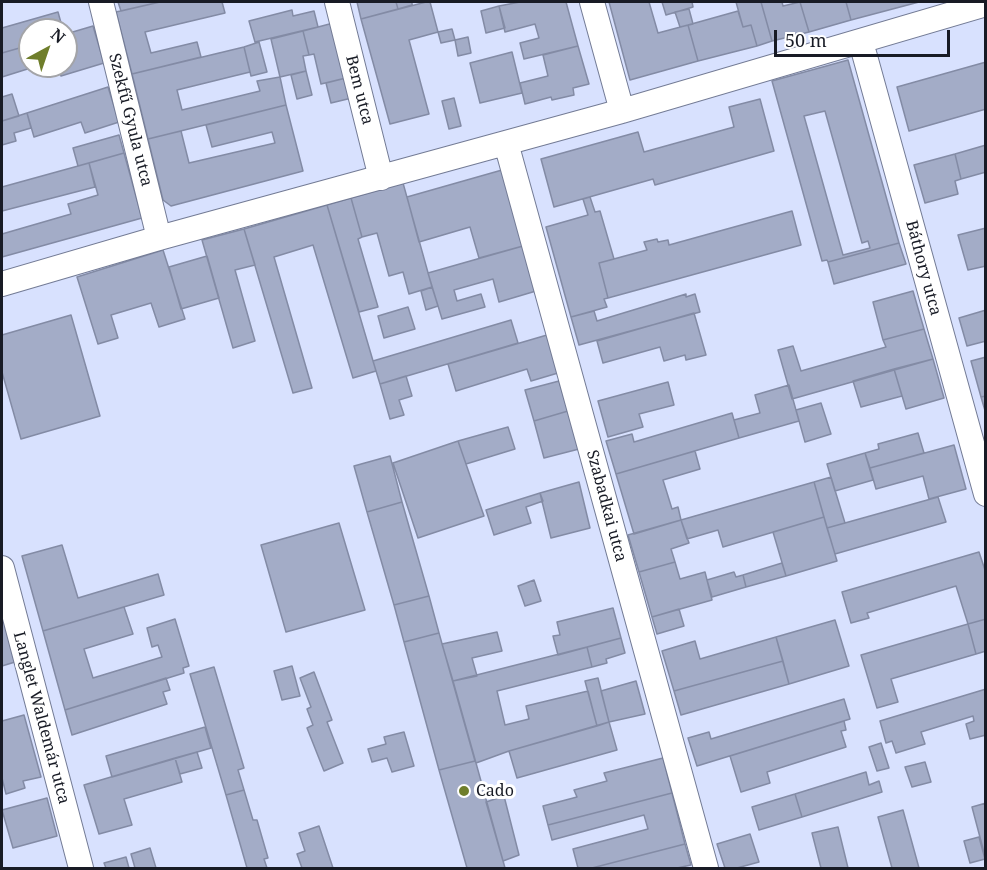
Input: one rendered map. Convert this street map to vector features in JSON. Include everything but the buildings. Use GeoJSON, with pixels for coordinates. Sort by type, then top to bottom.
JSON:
{"type":"FeatureCollection","features":[{"type":"Feature","properties":{"kind":"street","name":"Szekfű Gyula utca"},"geometry":{"type":"LineString","coordinates":[[101,2],[159,238]]}},
{"type":"Feature","properties":{"kind":"street","name":"Bem utca"},"geometry":{"type":"LineString","coordinates":[[337,2],[381,178]]}},
{"type":"Feature","properties":{"kind":"street"},"geometry":{"type":"LineString","coordinates":[[592,2],[622,111]]}},
{"type":"Feature","properties":{"kind":"street"},"geometry":{"type":"LineString","coordinates":[[2,284],[861,42],[957,7],[986,4]]}},
{"type":"Feature","properties":{"kind":"street","name":"Báthory utca"},"geometry":{"type":"LineString","coordinates":[[861,42],[986,494]]}},
{"type":"Feature","properties":{"kind":"street","name":"Szabadkai utca"},"geometry":{"type":"LineString","coordinates":[[506,143],[706,868]]}},
{"type":"Feature","properties":{"kind":"street","name":"Langlet Waldemár utca"},"geometry":{"type":"LineString","coordinates":[[2,568],[81,868]]}},
{"type":"Feature","properties":{"kind":"place","name":"Cado"},"geometry":{"type":"Point","coordinates":[464,791]}}]}
